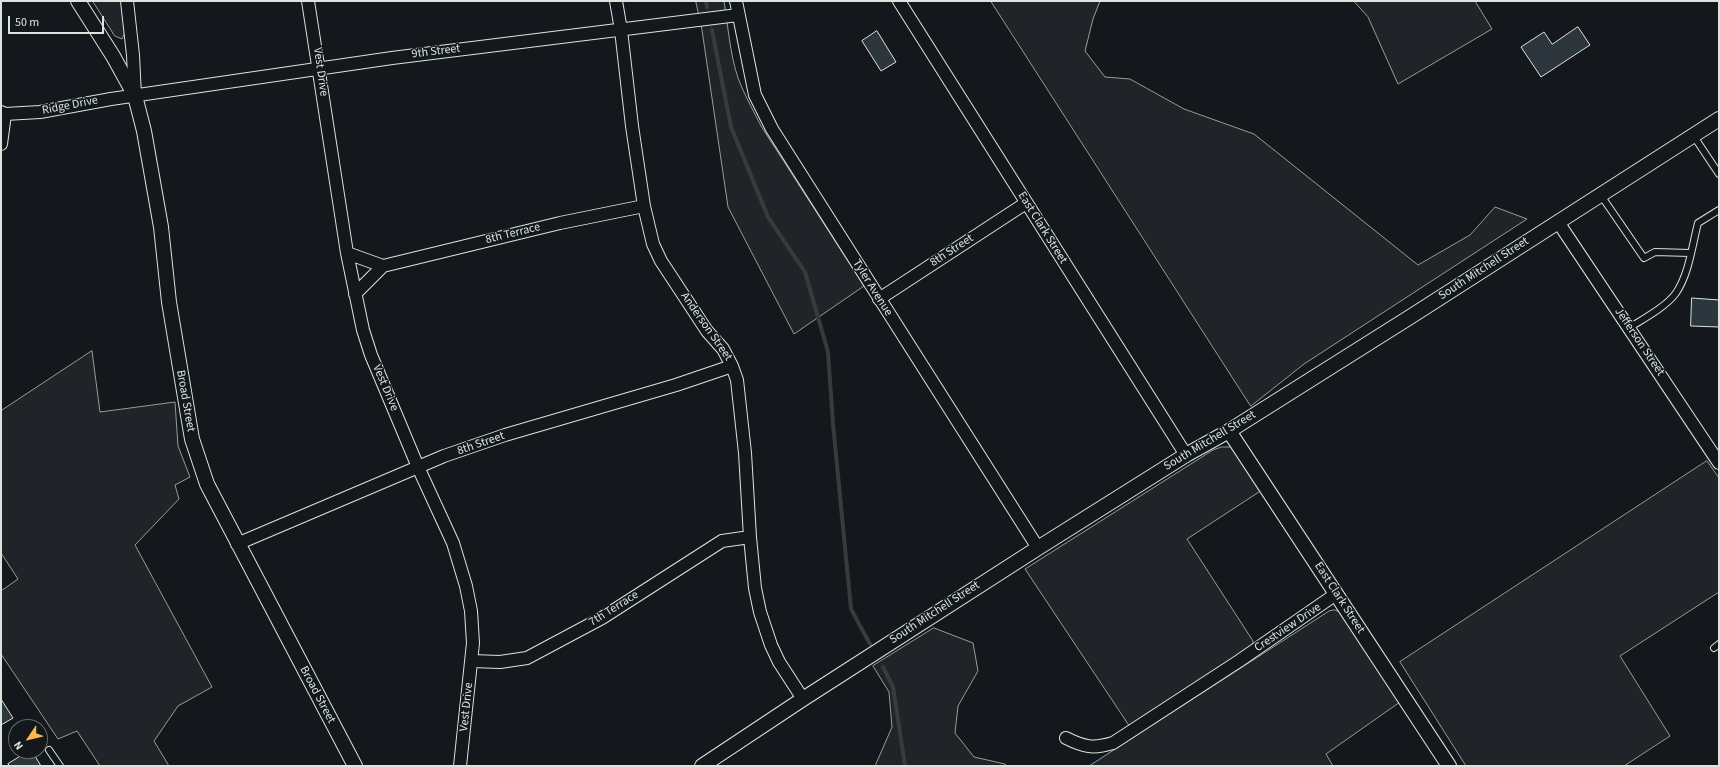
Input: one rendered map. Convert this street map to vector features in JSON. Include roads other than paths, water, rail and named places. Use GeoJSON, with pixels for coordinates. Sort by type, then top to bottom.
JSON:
{"type":"FeatureCollection","features":[{"type":"Feature","properties":{"kind":"street"},"geometry":{"type":"LineString","coordinates":[[78,1],[113,56],[135,96]]}},
{"type":"Feature","properties":{"kind":"street","name":"Broad Street"},"geometry":{"type":"LineString","coordinates":[[127,1],[133,55],[135,96],[144,131],[161,227],[169,302],[192,439],[207,484],[237,544],[355,766]]}},
{"type":"Feature","properties":{"kind":"street","name":"Vest Drive"},"geometry":{"type":"LineString","coordinates":[[308,1],[320,68],[347,253],[355,294],[371,355],[418,467],[453,543],[466,586],[471,611],[473,643],[472,661],[460,766]]}},
{"type":"Feature","properties":{"kind":"street","name":"Anderson Street"},"geometry":{"type":"LineString","coordinates":[[616,1],[644,206],[653,244],[661,261],[707,330],[723,349],[732,366],[737,380],[745,454],[755,588],[760,612],[771,645],[779,662],[803,699]]}},
{"type":"Feature","properties":{"kind":"street"},"geometry":{"type":"LineString","coordinates":[[736,1],[738,16]]}},
{"type":"Feature","properties":{"kind":"street","name":"East Clark Street"},"geometry":{"type":"LineString","coordinates":[[899,1],[1186,455]]}},
{"type":"Feature","properties":{"kind":"street","name":"9th Street"},"geometry":{"type":"LineString","coordinates":[[135,96],[392,58],[738,16]]}},
{"type":"Feature","properties":{"kind":"street","name":"Tyler Avenue"},"geometry":{"type":"LineString","coordinates":[[738,16],[755,96],[772,129],[1038,548]]}},
{"type":"Feature","properties":{"kind":"street","name":"Ridge Drive"},"geometry":{"type":"LineString","coordinates":[[1,144],[3,113],[40,112],[135,96]]}},
{"type":"Feature","properties":{"kind":"street","name":"South Mitchell Street"},"geometry":{"type":"LineString","coordinates":[[702,766],[717,762],[803,699],[1038,548],[1186,455],[1229,431],[1719,119]]}},
{"type":"Feature","properties":{"kind":"street","name":"8th Street"},"geometry":{"type":"LineString","coordinates":[[879,299],[1026,203]]}},
{"type":"Feature","properties":{"kind":"street","name":"8th Terrace"},"geometry":{"type":"LineString","coordinates":[[382,266],[560,222],[644,206]]}},
{"type":"Feature","properties":{"kind":"street","name":"Jefferson Street"},"geometry":{"type":"LineString","coordinates":[[1558,222],[1719,463]]}},
{"type":"Feature","properties":{"kind":"street"},"geometry":{"type":"LineString","coordinates":[[347,253],[382,266],[355,294]]}},
{"type":"Feature","properties":{"kind":"street","name":"8th Street"},"geometry":{"type":"LineString","coordinates":[[237,544],[444,456],[504,435],[676,385],[732,366]]}},
{"type":"Feature","properties":{"kind":"street","name":"East Clark Street"},"geometry":{"type":"LineString","coordinates":[[1229,431],[1449,766]]}},
{"type":"Feature","properties":{"kind":"street","name":"7th Terrace"},"geometry":{"type":"LineString","coordinates":[[472,661],[483,663],[527,658],[602,618],[722,541],[750,537]]}},
{"type":"Feature","properties":{"kind":"street","name":"Crestview Drive"},"geometry":{"type":"LineString","coordinates":[[1066,738],[1083,746],[1100,747],[1113,743],[1239,661],[1336,594]]}},
{"type":"Feature","properties":{"kind":"lane"},"geometry":{"type":"LineString","coordinates":[[1693,135],[1719,174]]}},
{"type":"Feature","properties":{"kind":"lane"},"geometry":{"type":"LineString","coordinates":[[1600,194],[1644,258],[1655,252],[1690,254]]}},
{"type":"Feature","properties":{"kind":"lane"},"geometry":{"type":"LineString","coordinates":[[1628,328],[1657,310],[1675,294],[1683,280],[1698,223],[1719,210]]}},
{"type":"Feature","properties":{"kind":"lane"},"geometry":{"type":"LineString","coordinates":[[49,750],[60,766]]}},
{"type":"Feature","properties":{"kind":"waterway"},"geometry":{"type":"LineString","coordinates":[[706,1],[707,7]]}},
{"type":"Feature","properties":{"kind":"waterway"},"geometry":{"type":"LineString","coordinates":[[712,30],[731,127],[768,217],[805,272],[828,352],[833,424],[851,609],[870,644]]}},
{"type":"Feature","properties":{"kind":"waterway"},"geometry":{"type":"LineString","coordinates":[[883,667],[893,687],[905,766]]}}]}
